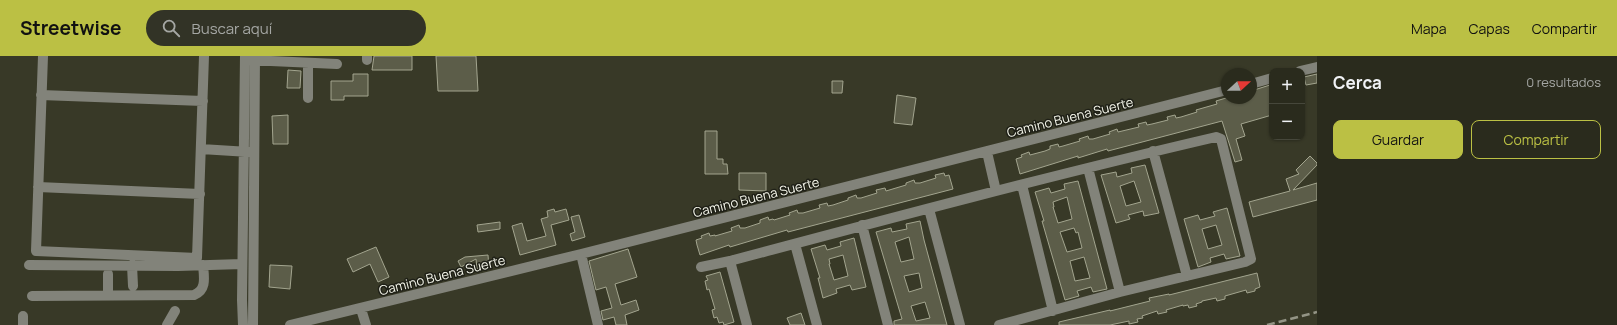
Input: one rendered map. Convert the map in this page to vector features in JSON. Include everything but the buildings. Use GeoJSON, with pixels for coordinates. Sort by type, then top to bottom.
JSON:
{"type":"FeatureCollection","features":[{"type":"Feature","properties":{"kind":"street"},"geometry":{"type":"LineString","coordinates":[[43,56],[36,251],[197,258],[204,56]]}},
{"type":"Feature","properties":{"kind":"street"},"geometry":{"type":"LineString","coordinates":[[253,325],[249,152],[250,58],[337,64]]}},
{"type":"Feature","properties":{"kind":"street"},"geometry":{"type":"LineString","coordinates":[[308,63],[308,98]]}},
{"type":"Feature","properties":{"kind":"street"},"geometry":{"type":"LineString","coordinates":[[1305,70],[1317,67]]}},
{"type":"Feature","properties":{"kind":"street"},"geometry":{"type":"LineString","coordinates":[[1257,82],[1269,79]]}},
{"type":"Feature","properties":{"kind":"street","name":"Camino Buena Suerte"},"geometry":{"type":"LineString","coordinates":[[290,325],[581,254],[1221,92]]}},
{"type":"Feature","properties":{"kind":"street"},"geometry":{"type":"LineString","coordinates":[[41,95],[203,101]]}},
{"type":"Feature","properties":{"kind":"street"},"geometry":{"type":"LineString","coordinates":[[701,267],[730,261],[862,225],[1153,151],[1216,137],[1221,139],[1251,259],[1245,262],[1120,292],[999,325]]}},
{"type":"Feature","properties":{"kind":"street"},"geometry":{"type":"LineString","coordinates":[[201,149],[249,152]]}},
{"type":"Feature","properties":{"kind":"street"},"geometry":{"type":"LineString","coordinates":[[1153,151],[1187,276]]}},
{"type":"Feature","properties":{"kind":"street"},"geometry":{"type":"LineString","coordinates":[[242,325],[242,264],[249,152]]}},
{"type":"Feature","properties":{"kind":"street"},"geometry":{"type":"LineString","coordinates":[[987,152],[996,191]]}},
{"type":"Feature","properties":{"kind":"street"},"geometry":{"type":"LineString","coordinates":[[1088,168],[1120,292]]}},
{"type":"Feature","properties":{"kind":"street"},"geometry":{"type":"LineString","coordinates":[[1022,185],[1052,310]]}},
{"type":"Feature","properties":{"kind":"street"},"geometry":{"type":"LineString","coordinates":[[38,187],[200,194]]}},
{"type":"Feature","properties":{"kind":"street"},"geometry":{"type":"LineString","coordinates":[[929,209],[960,325]]}},
{"type":"Feature","properties":{"kind":"street"},"geometry":{"type":"LineString","coordinates":[[862,225],[888,325]]}},
{"type":"Feature","properties":{"kind":"street"},"geometry":{"type":"LineString","coordinates":[[795,244],[817,325]]}},
{"type":"Feature","properties":{"kind":"street"},"geometry":{"type":"LineString","coordinates":[[581,254],[598,325]]}},
{"type":"Feature","properties":{"kind":"street"},"geometry":{"type":"LineString","coordinates":[[730,261],[747,325]]}},
{"type":"Feature","properties":{"kind":"street"},"geometry":{"type":"LineString","coordinates":[[29,265],[178,266],[242,264]]}},
{"type":"Feature","properties":{"kind":"street"},"geometry":{"type":"LineString","coordinates":[[132,265],[133,286]]}},
{"type":"Feature","properties":{"kind":"street"},"geometry":{"type":"LineString","coordinates":[[32,296],[194,295],[199,293],[204,285],[203,265]]}},
{"type":"Feature","properties":{"kind":"street"},"geometry":{"type":"LineString","coordinates":[[108,274],[108,296]]}},
{"type":"Feature","properties":{"kind":"street"},"geometry":{"type":"LineString","coordinates":[[360,309],[366,325]]}},
{"type":"Feature","properties":{"kind":"street"},"geometry":{"type":"LineString","coordinates":[[167,325],[175,311]]}},
{"type":"Feature","properties":{"kind":"railway"},"geometry":{"type":"LineString","coordinates":[[1267,325],[1317,312]]}}]}
